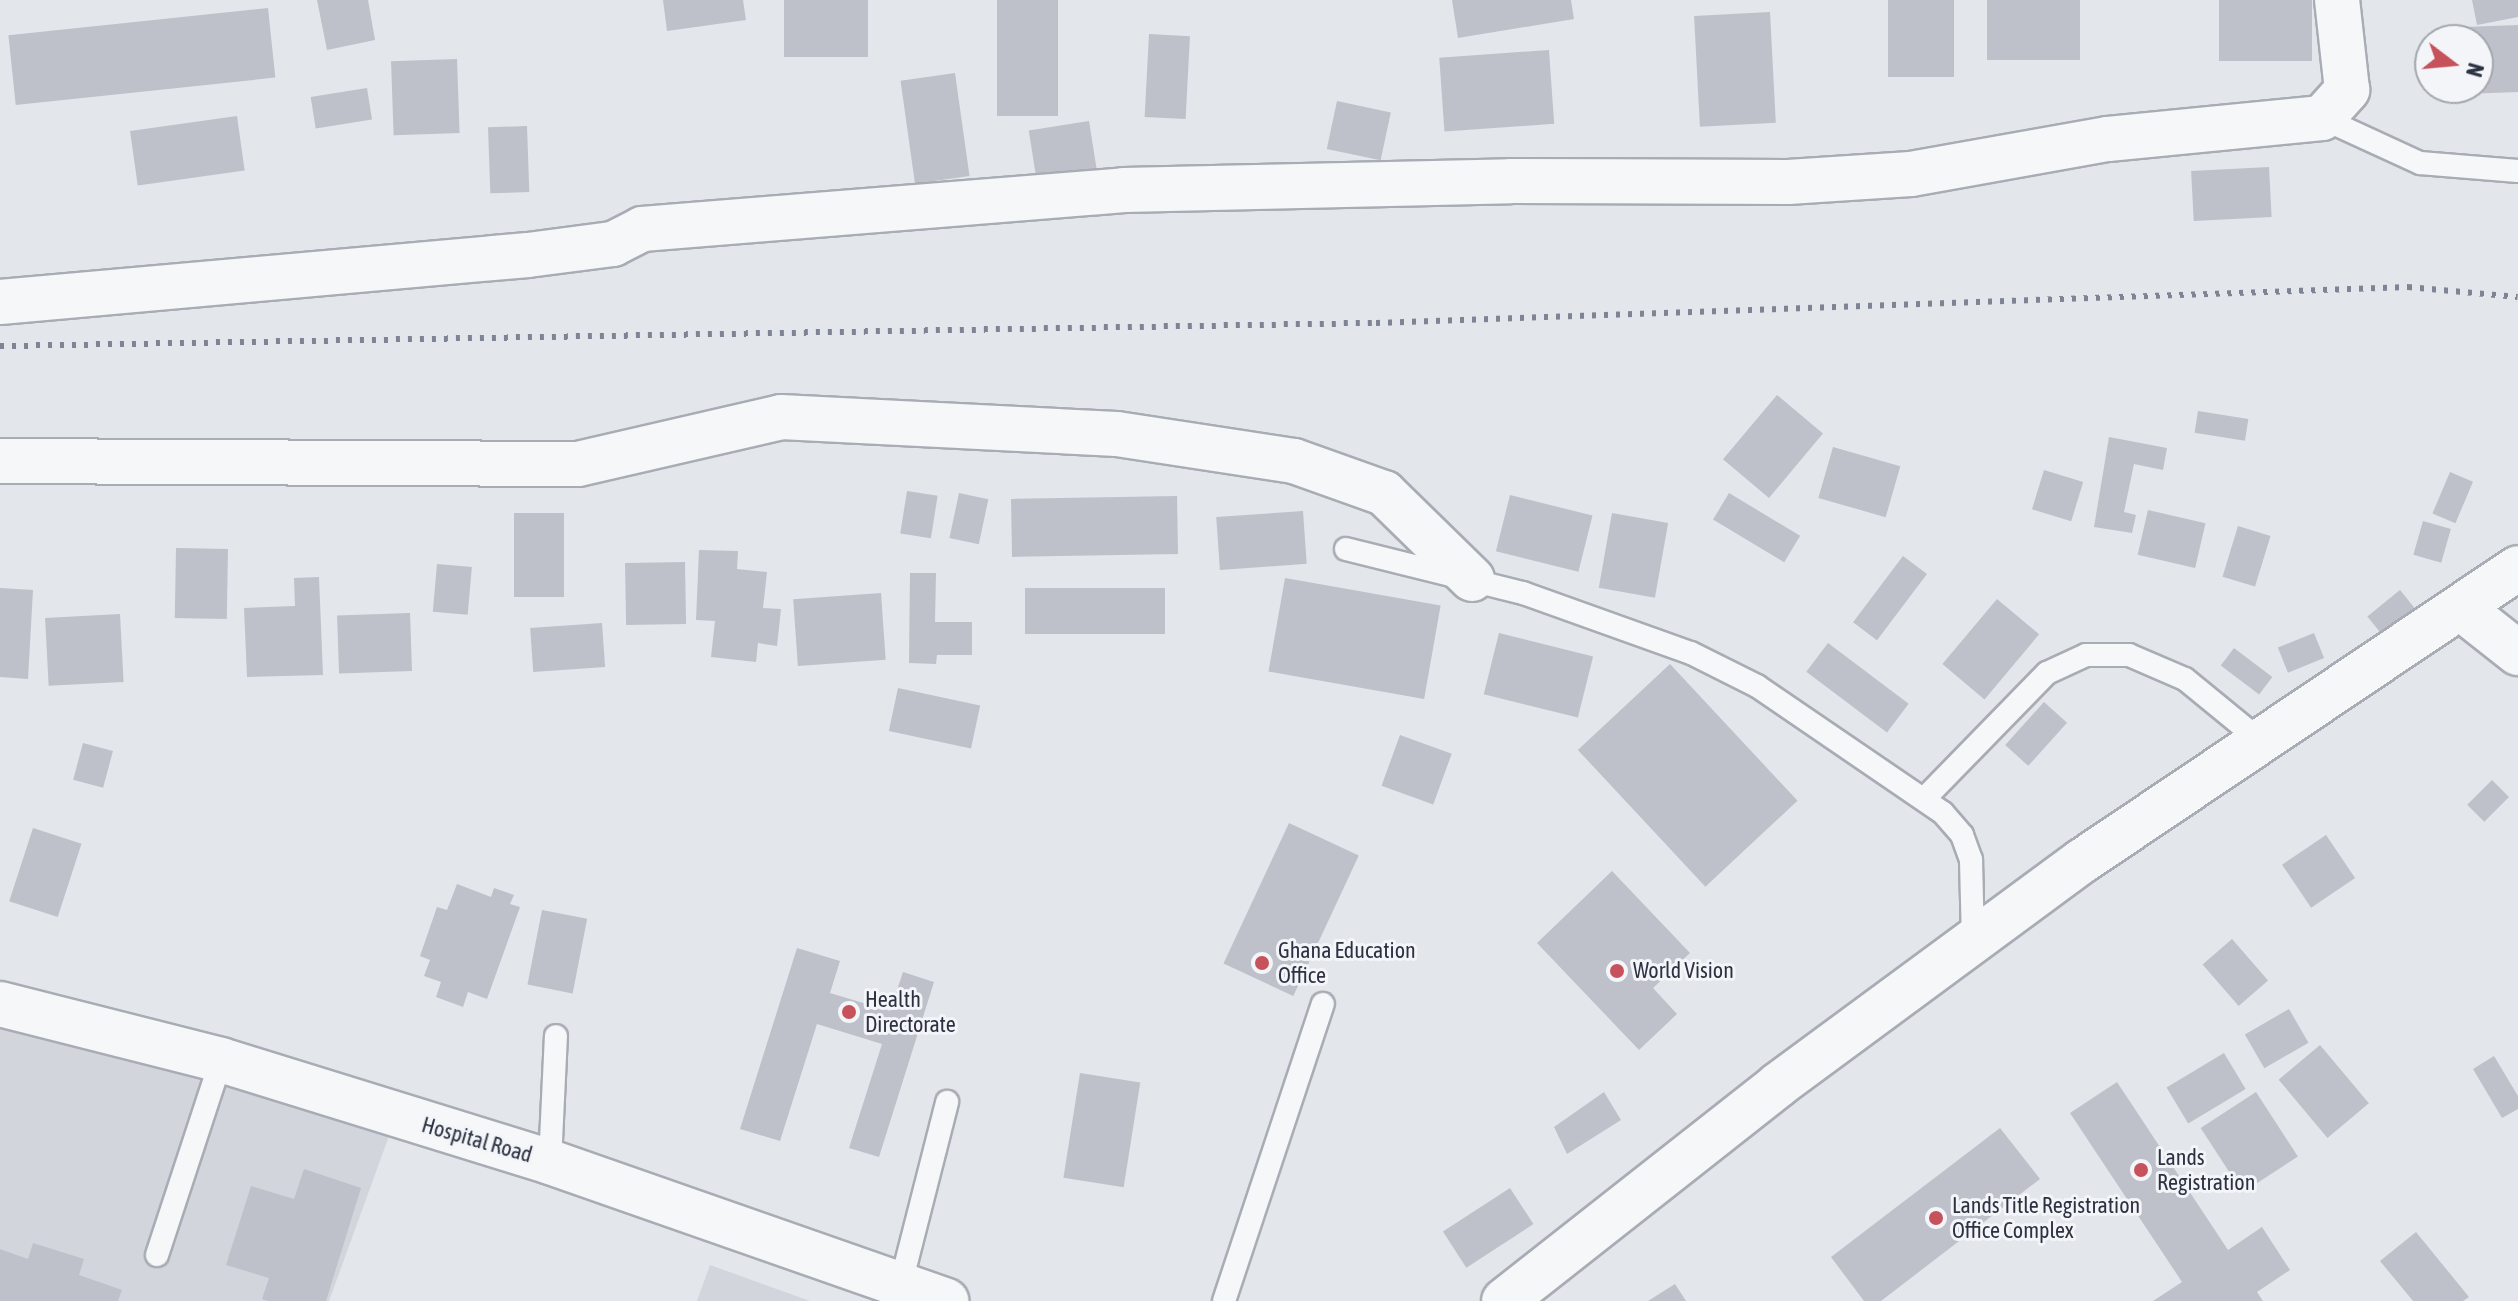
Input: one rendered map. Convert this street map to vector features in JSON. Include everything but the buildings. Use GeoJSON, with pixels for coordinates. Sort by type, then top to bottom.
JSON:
{"type":"FeatureCollection","features":[{"type":"Feature","properties":{"kind":"street"},"geometry":{"type":"LineString","coordinates":[[0,302],[528,255],[613,244],[642,229],[1108,191],[1450,182],[1788,182],[1911,174],[2108,139],[2322,118],[2347,90],[2337,0]]}},
{"type":"Feature","properties":{"kind":"street"},"geometry":{"type":"LineString","coordinates":[[0,461],[578,464],[781,417],[1117,434],[1294,461],[1384,493],[1472,579]]}},
{"type":"Feature","properties":{"kind":"street"},"geometry":{"type":"LineString","coordinates":[[1504,1301],[1778,1085],[2082,861],[2518,568]]}},
{"type":"Feature","properties":{"kind":"street"},"geometry":{"type":"LineString","coordinates":[[2461,608],[2518,653]]}},
{"type":"Feature","properties":{"kind":"street","name":"Hospital Road"},"geometry":{"type":"LineString","coordinates":[[0,1004],[221,1060],[550,1162],[946,1301]]}},
{"type":"Feature","properties":{"kind":"lane"},"geometry":{"type":"LineString","coordinates":[[2322,118],[2420,163],[2518,171]]}},
{"type":"Feature","properties":{"kind":"lane"},"geometry":{"type":"LineString","coordinates":[[1346,549],[1472,579],[1691,653],[1757,686],[1924,799],[1962,835],[1971,860],[1973,941]]}},
{"type":"Feature","properties":{"kind":"lane"},"geometry":{"type":"LineString","coordinates":[[1924,799],[2047,673],[2086,655],[2129,655],[2185,679],[2262,742]]}},
{"type":"Feature","properties":{"kind":"lane"},"geometry":{"type":"LineString","coordinates":[[1224,1301],[1323,1004]]}},
{"type":"Feature","properties":{"kind":"lane"},"geometry":{"type":"LineString","coordinates":[[550,1162],[556,1036]]}},
{"type":"Feature","properties":{"kind":"lane"},"geometry":{"type":"LineString","coordinates":[[157,1255],[221,1060]]}},
{"type":"Feature","properties":{"kind":"lane"},"geometry":{"type":"LineString","coordinates":[[901,1283],[947,1102]]}},
{"type":"Feature","properties":{"kind":"shaded area"},"geometry":{"type":"Polygon","coordinates":[[[0,1010],[21,1010],[389,1136],[329,1301],[0,1301],[0,1010]]]}},
{"type":"Feature","properties":{"kind":"shaded area"},"geometry":{"type":"Polygon","coordinates":[[[710,1265],[810,1301],[697,1301],[710,1265]]]}},
{"type":"Feature","properties":{"kind":"railway"},"geometry":{"type":"LineString","coordinates":[[0,346],[1376,323],[2408,287],[2518,297]]}},
{"type":"Feature","properties":{"kind":"place","name":"Ghana Education Office"},"geometry":{"type":"Point","coordinates":[1262,963]}},
{"type":"Feature","properties":{"kind":"place","name":"World Vision"},"geometry":{"type":"Point","coordinates":[1617,971]}},
{"type":"Feature","properties":{"kind":"place","name":"Health Directorate"},"geometry":{"type":"Point","coordinates":[849,1012]}},
{"type":"Feature","properties":{"kind":"place","name":"Lands Registration"},"geometry":{"type":"Point","coordinates":[2141,1170]}},
{"type":"Feature","properties":{"kind":"place","name":"Lands Title Registration Office Complex"},"geometry":{"type":"Point","coordinates":[1936,1218]}}]}
